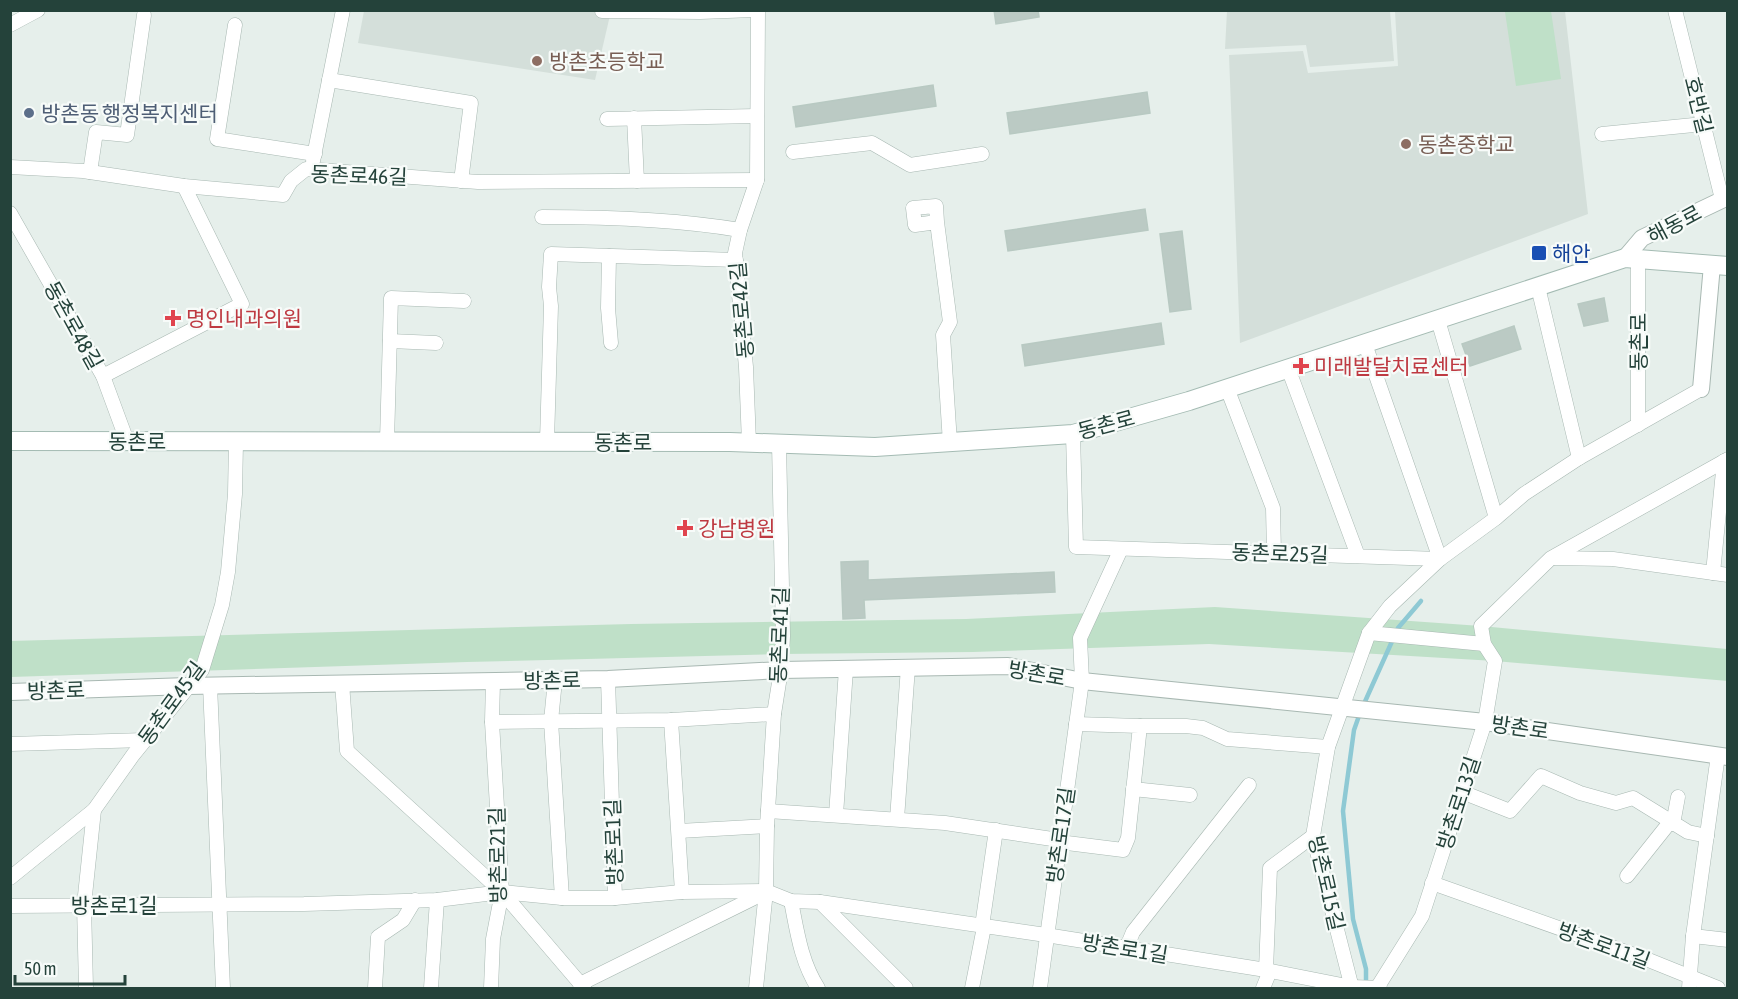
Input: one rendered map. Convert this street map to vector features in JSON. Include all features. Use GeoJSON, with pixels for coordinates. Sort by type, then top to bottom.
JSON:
{"type":"FeatureCollection","features":[{"type":"Feature","properties":{"kind":"main road","name":"동촌로"},"geometry":{"type":"LineString","coordinates":[[10,441],[547,441],[779,443],[875,447],[1072,434],[1288,369],[1631,258],[1720,265]]}},
{"type":"Feature","properties":{"kind":"street"},"geometry":{"type":"LineString","coordinates":[[10,26],[38,10]]}},
{"type":"Feature","properties":{"kind":"street"},"geometry":{"type":"LineString","coordinates":[[312,169],[343,10]]}},
{"type":"Feature","properties":{"kind":"street"},"geometry":{"type":"LineString","coordinates":[[602,11],[756,10]]}},
{"type":"Feature","properties":{"kind":"street","name":"동촌로42길"},"geometry":{"type":"LineString","coordinates":[[749,443],[746,367],[736,260],[740,230],[757,180],[756,10]]}},
{"type":"Feature","properties":{"kind":"street","name":"호반길"},"geometry":{"type":"LineString","coordinates":[[1675,10],[1725,198]]}},
{"type":"Feature","properties":{"kind":"street"},"geometry":{"type":"LineString","coordinates":[[90,172],[96,132],[127,135],[144,15]]}},
{"type":"Feature","properties":{"kind":"street"},"geometry":{"type":"LineString","coordinates":[[235,25],[217,139],[315,154]]}},
{"type":"Feature","properties":{"kind":"street"},"geometry":{"type":"LineString","coordinates":[[328,80],[471,103],[461,181]]}},
{"type":"Feature","properties":{"kind":"street"},"geometry":{"type":"LineString","coordinates":[[607,119],[758,116]]}},
{"type":"Feature","properties":{"kind":"street"},"geometry":{"type":"LineString","coordinates":[[634,118],[637,181],[757,180]]}},
{"type":"Feature","properties":{"kind":"street"},"geometry":{"type":"LineString","coordinates":[[1602,134],[1704,124]]}},
{"type":"Feature","properties":{"kind":"street"},"geometry":{"type":"LineString","coordinates":[[792,152],[872,143],[910,165],[982,154]]}},
{"type":"Feature","properties":{"kind":"street"},"geometry":{"type":"LineString","coordinates":[[10,167],[90,172],[184,186],[242,304],[103,376]]}},
{"type":"Feature","properties":{"kind":"street","name":"동촌로46길"},"geometry":{"type":"LineString","coordinates":[[184,186],[284,195],[291,181],[306,169],[509,183],[637,181]]}},
{"type":"Feature","properties":{"kind":"street","name":"해동로"},"geometry":{"type":"LineString","coordinates":[[1631,258],[1642,238],[1725,198]]}},
{"type":"Feature","properties":{"kind":"street","name":"동촌로48길"},"geometry":{"type":"LineString","coordinates":[[10,213],[103,376],[127,441]]}},
{"type":"Feature","properties":{"kind":"street"},"geometry":{"type":"LineString","coordinates":[[542,217],[633,219],[707,224],[740,230]]}},
{"type":"Feature","properties":{"kind":"street"},"geometry":{"type":"LineString","coordinates":[[938,222],[950,322],[943,335],[950,443]]}},
{"type":"Feature","properties":{"kind":"street"},"geometry":{"type":"LineString","coordinates":[[547,441],[552,306],[549,287],[551,254],[736,260]]}},
{"type":"Feature","properties":{"kind":"street"},"geometry":{"type":"LineString","coordinates":[[609,256],[608,308],[611,343]]}},
{"type":"Feature","properties":{"kind":"street","name":"동촌로"},"geometry":{"type":"LineString","coordinates":[[1631,258],[1638,425]]}},
{"type":"Feature","properties":{"kind":"street","name":"동촌로"},"geometry":{"type":"LineString","coordinates":[[1701,389],[1720,265]]}},
{"type":"Feature","properties":{"kind":"street"},"geometry":{"type":"LineString","coordinates":[[1538,287],[1579,458]]}},
{"type":"Feature","properties":{"kind":"street"},"geometry":{"type":"LineString","coordinates":[[387,441],[391,298],[464,301]]}},
{"type":"Feature","properties":{"kind":"street"},"geometry":{"type":"LineString","coordinates":[[1438,320],[1496,518]]}},
{"type":"Feature","properties":{"kind":"street"},"geometry":{"type":"LineString","coordinates":[[390,341],[436,343]]}},
{"type":"Feature","properties":{"kind":"street"},"geometry":{"type":"LineString","coordinates":[[1365,344],[1440,559]]}},
{"type":"Feature","properties":{"kind":"street"},"geometry":{"type":"LineString","coordinates":[[1288,369],[1358,556]]}},
{"type":"Feature","properties":{"kind":"street"},"geometry":{"type":"LineString","coordinates":[[1227,388],[1273,508],[1274,553]]}},
{"type":"Feature","properties":{"kind":"street","name":"방촌로15길"},"geometry":{"type":"LineString","coordinates":[[1352,988],[1313,836],[1328,747],[1369,633],[1389,606],[1440,559],[1496,518],[1524,494],[1579,458],[1701,389]]}},
{"type":"Feature","properties":{"kind":"street","name":"동촌로25길"},"geometry":{"type":"LineString","coordinates":[[1072,434],[1076,547],[1440,559]]}},
{"type":"Feature","properties":{"kind":"street","name":"동촌로45길"},"geometry":{"type":"LineString","coordinates":[[10,878],[94,810],[144,740],[202,670],[222,606],[235,494],[236,442]]}},
{"type":"Feature","properties":{"kind":"street","name":"동촌로41길"},"geometry":{"type":"LineString","coordinates":[[756,988],[766,891],[767,826],[774,714],[781,670],[783,636],[779,443]]}},
{"type":"Feature","properties":{"kind":"street"},"geometry":{"type":"LineString","coordinates":[[1369,633],[1479,643],[1481,626],[1551,558],[1726,460]]}},
{"type":"Feature","properties":{"kind":"street"},"geometry":{"type":"LineString","coordinates":[[1713,573],[1726,460]]}},
{"type":"Feature","properties":{"kind":"street"},"geometry":{"type":"LineString","coordinates":[[1082,681],[1080,638],[1121,549]]}},
{"type":"Feature","properties":{"kind":"street"},"geometry":{"type":"LineString","coordinates":[[1551,558],[1612,559],[1728,575]]}},
{"type":"Feature","properties":{"kind":"street","name":"방촌로13길"},"geometry":{"type":"LineString","coordinates":[[1377,988],[1422,916],[1485,722],[1495,661],[1479,643]]}},
{"type":"Feature","properties":{"kind":"street","name":"방촌로"},"geometry":{"type":"LineString","coordinates":[[10,692],[210,685],[608,679],[781,670],[1008,666],[1082,681],[1485,722],[1723,756]]}},
{"type":"Feature","properties":{"kind":"street"},"geometry":{"type":"LineString","coordinates":[[897,819],[908,667]]}},
{"type":"Feature","properties":{"kind":"street"},"geometry":{"type":"LineString","coordinates":[[836,815],[846,669]]}},
{"type":"Feature","properties":{"kind":"street"},"geometry":{"type":"LineString","coordinates":[[608,679],[609,721]]}},
{"type":"Feature","properties":{"kind":"street"},"geometry":{"type":"LineString","coordinates":[[555,680],[551,721],[562,898]]}},
{"type":"Feature","properties":{"kind":"street","name":"방촌로21길"},"geometry":{"type":"LineString","coordinates":[[491,988],[493,939],[502,892],[492,722],[493,681]]}},
{"type":"Feature","properties":{"kind":"street","name":"방촌로17길"},"geometry":{"type":"LineString","coordinates":[[1040,988],[1082,681]]}},
{"type":"Feature","properties":{"kind":"street"},"geometry":{"type":"LineString","coordinates":[[342,683],[347,751],[502,892],[582,986],[766,891]]}},
{"type":"Feature","properties":{"kind":"street"},"geometry":{"type":"LineString","coordinates":[[210,685],[223,988]]}},
{"type":"Feature","properties":{"kind":"street"},"geometry":{"type":"LineString","coordinates":[[492,722],[671,720],[774,714]]}},
{"type":"Feature","properties":{"kind":"street"},"geometry":{"type":"LineString","coordinates":[[671,720],[682,892]]}},
{"type":"Feature","properties":{"kind":"street","name":"방촌로1길"},"geometry":{"type":"LineString","coordinates":[[609,721],[615,898]]}},
{"type":"Feature","properties":{"kind":"street"},"geometry":{"type":"LineString","coordinates":[[1076,724],[1194,727],[1203,728],[1227,740],[1328,747]]}},
{"type":"Feature","properties":{"kind":"street"},"geometry":{"type":"LineString","coordinates":[[768,811],[945,823],[1123,850],[1128,838],[1140,726]]}},
{"type":"Feature","properties":{"kind":"street"},"geometry":{"type":"LineString","coordinates":[[10,744],[144,740]]}},
{"type":"Feature","properties":{"kind":"street"},"geometry":{"type":"LineString","coordinates":[[1689,984],[1693,936],[1707,836],[1723,756]]}},
{"type":"Feature","properties":{"kind":"street"},"geometry":{"type":"LineString","coordinates":[[1462,792],[1510,811],[1541,776],[1580,793],[1616,803],[1633,798],[1688,832],[1707,836]]}},
{"type":"Feature","properties":{"kind":"street"},"geometry":{"type":"LineString","coordinates":[[1126,949],[1133,932],[1249,785]]}},
{"type":"Feature","properties":{"kind":"street"},"geometry":{"type":"LineString","coordinates":[[1133,789],[1190,795]]}},
{"type":"Feature","properties":{"kind":"street"},"geometry":{"type":"LineString","coordinates":[[1627,876],[1671,823],[1678,797]]}},
{"type":"Feature","properties":{"kind":"street"},"geometry":{"type":"LineString","coordinates":[[86,988],[84,905],[94,810]]}},
{"type":"Feature","properties":{"kind":"street"},"geometry":{"type":"LineString","coordinates":[[679,831],[767,826]]}},
{"type":"Feature","properties":{"kind":"street"},"geometry":{"type":"LineString","coordinates":[[972,988],[996,830]]}},
{"type":"Feature","properties":{"kind":"street"},"geometry":{"type":"LineString","coordinates":[[1263,988],[1268,971],[1270,868],[1313,836]]}},
{"type":"Feature","properties":{"kind":"street","name":"방촌로11길"},"geometry":{"type":"LineString","coordinates":[[1432,883],[1646,959],[1689,984],[1718,988]]}},
{"type":"Feature","properties":{"kind":"street","name":"방촌로1길"},"geometry":{"type":"LineString","coordinates":[[10,906],[304,904],[437,900],[502,892],[562,898],[615,898],[682,892],[766,891],[791,901],[820,902],[1047,935],[1268,971],[1352,988],[1377,988]]}},
{"type":"Feature","properties":{"kind":"street"},"geometry":{"type":"LineString","coordinates":[[375,988],[378,937],[403,920],[415,900]]}},
{"type":"Feature","properties":{"kind":"street"},"geometry":{"type":"LineString","coordinates":[[431,988],[437,900]]}},
{"type":"Feature","properties":{"kind":"street"},"geometry":{"type":"LineString","coordinates":[[791,901],[798,940],[809,974],[818,988]]}},
{"type":"Feature","properties":{"kind":"street"},"geometry":{"type":"LineString","coordinates":[[820,902],[906,988]]}},
{"type":"Feature","properties":{"kind":"street"},"geometry":{"type":"LineString","coordinates":[[1693,936],[1728,940]]}},
{"type":"Feature","properties":{"kind":"shaded area","name":"방촌초등학교"},"geometry":{"type":"Polygon","coordinates":[[[364,11],[611,11],[595,80],[358,43],[364,11]]]}},
{"type":"Feature","properties":{"kind":"shaded area"},"geometry":{"type":"Polygon","coordinates":[[[1227,11],[1390,11],[1394,61],[1310,67],[1306,45],[1225,49],[1227,11]]]}},
{"type":"Feature","properties":{"kind":"shaded area","name":"동촌중학교"},"geometry":{"type":"Polygon","coordinates":[[[1395,11],[1565,11],[1588,214],[1240,343],[1229,55],[1303,51],[1308,73],[1398,66],[1395,11]]]}},
{"type":"Feature","properties":{"kind":"green space"},"geometry":{"type":"Polygon","coordinates":[[[1551,11],[1561,79],[1516,86],[1505,12],[1551,11]]]}},
{"type":"Feature","properties":{"kind":"green space"},"geometry":{"type":"Polygon","coordinates":[[[1215,607],[1481,626],[1727,649],[1728,681],[1495,661],[1209,644],[973,652],[467,662],[11,677],[10,641],[631,624],[966,619],[1215,607]]]}},
{"type":"Feature","properties":{"kind":"building"},"geometry":{"type":"Polygon","coordinates":[[[994,10],[1038,10],[1039,17],[996,24],[994,10]]]}},
{"type":"Feature","properties":{"kind":"building"},"geometry":{"type":"Polygon","coordinates":[[[933,85],[936,106],[796,127],[793,107],[933,85]]]}},
{"type":"Feature","properties":{"kind":"building"},"geometry":{"type":"Polygon","coordinates":[[[1147,92],[1150,113],[1010,134],[1007,113],[1147,92]]]}},
{"type":"Feature","properties":{"kind":"building"},"geometry":{"type":"Polygon","coordinates":[[[1145,209],[1148,230],[1008,251],[1005,231],[1145,209]]]}},
{"type":"Feature","properties":{"kind":"building"},"geometry":{"type":"Polygon","coordinates":[[[1182,231],[1191,309],[1170,312],[1160,234],[1182,231]]]}},
{"type":"Feature","properties":{"kind":"building"},"geometry":{"type":"Polygon","coordinates":[[[1604,298],[1608,321],[1584,326],[1578,304],[1604,298]]]}},
{"type":"Feature","properties":{"kind":"building"},"geometry":{"type":"Polygon","coordinates":[[[1161,323],[1164,344],[1025,366],[1022,345],[1161,323]]]}},
{"type":"Feature","properties":{"kind":"building"},"geometry":{"type":"Polygon","coordinates":[[[1514,326],[1521,349],[1470,366],[1462,344],[1514,326]]]}},
{"type":"Feature","properties":{"kind":"building"},"geometry":{"type":"Polygon","coordinates":[[[868,561],[868,580],[1054,572],[1055,592],[864,600],[865,618],[843,619],[841,562],[868,561]]]}},
{"type":"Feature","properties":{"kind":"waterway"},"geometry":{"type":"LineString","coordinates":[[1363,706],[1398,628],[1421,601]]}},
{"type":"Feature","properties":{"kind":"waterway"},"geometry":{"type":"LineString","coordinates":[[1360,713],[1354,730],[1343,811],[1353,919],[1366,969],[1366,986]]}},
{"type":"Feature","properties":{"kind":"place","name":"방촌초등학교"},"geometry":{"type":"Point","coordinates":[537,61]}},
{"type":"Feature","properties":{"kind":"place","name":"방촌동 행정복지센터"},"geometry":{"type":"Point","coordinates":[29,113]}},
{"type":"Feature","properties":{"kind":"place","name":"동촌중학교"},"geometry":{"type":"Point","coordinates":[1406,144]}},
{"type":"Feature","properties":{"kind":"place","name":"해안"},"geometry":{"type":"Point","coordinates":[1539,253]}},
{"type":"Feature","properties":{"kind":"place","name":"명인내과의원"},"geometry":{"type":"Point","coordinates":[173,318]}},
{"type":"Feature","properties":{"kind":"place","name":"미래발달치료센터"},"geometry":{"type":"Point","coordinates":[1301,366]}},
{"type":"Feature","properties":{"kind":"place","name":"강남병원"},"geometry":{"type":"Point","coordinates":[685,528]}}]}
